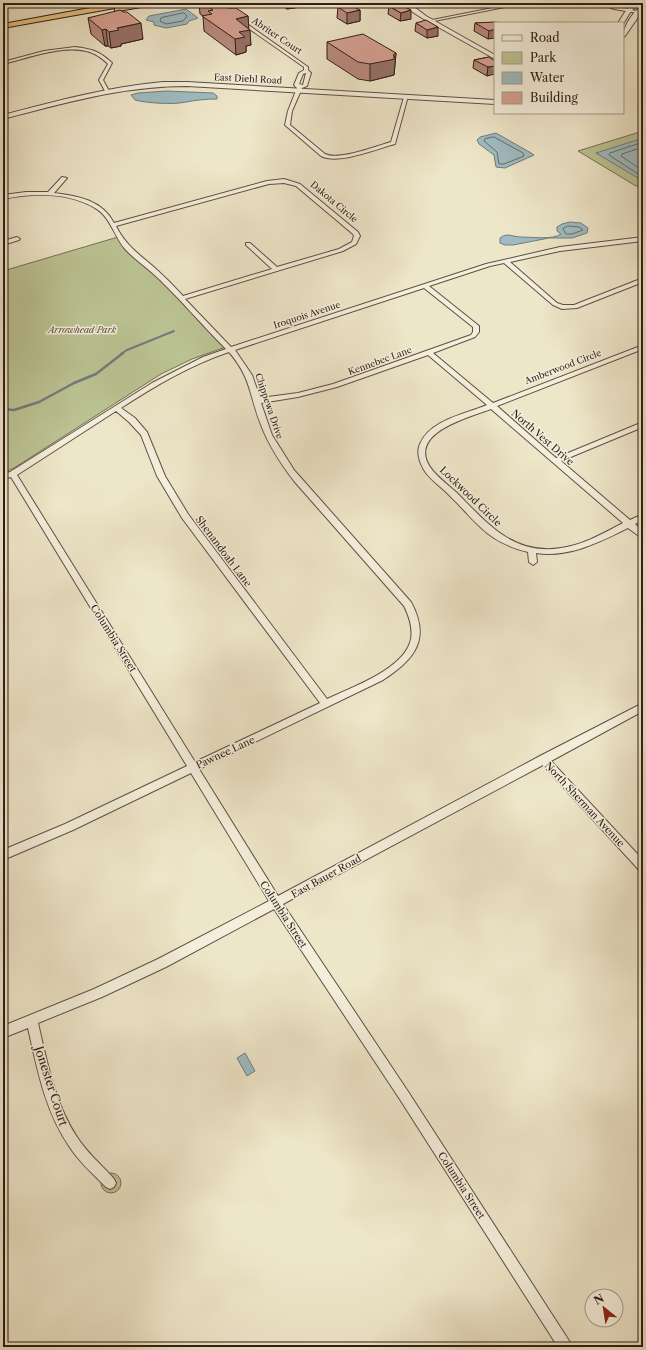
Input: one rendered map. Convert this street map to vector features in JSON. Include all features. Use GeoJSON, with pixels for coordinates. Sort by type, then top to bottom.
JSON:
{"type":"FeatureCollection","features":[{"type":"Feature","properties":{"kind":"highway"},"geometry":{"type":"LineString","coordinates":[[3,20],[96,3]]}},
{"type":"Feature","properties":{"kind":"highway"},"geometry":{"type":"LineString","coordinates":[[3,26],[128,3]]}},
{"type":"Feature","properties":{"kind":"highway"},"geometry":{"type":"LineString","coordinates":[[39,19],[60,18],[153,3]]}},
{"type":"Feature","properties":{"kind":"street"},"geometry":{"type":"LineString","coordinates":[[406,3],[429,21],[494,56]]}},
{"type":"Feature","properties":{"kind":"street"},"geometry":{"type":"LineString","coordinates":[[414,3],[421,10],[494,51]]}},
{"type":"Feature","properties":{"kind":"street"},"geometry":{"type":"LineString","coordinates":[[429,21],[523,3]]}},
{"type":"Feature","properties":{"kind":"street"},"geometry":{"type":"LineString","coordinates":[[601,3],[615,8],[638,12]]}},
{"type":"Feature","properties":{"kind":"street"},"geometry":{"type":"LineString","coordinates":[[622,22],[629,10],[638,3]]}},
{"type":"Feature","properties":{"kind":"street"},"geometry":{"type":"LineString","coordinates":[[624,33],[643,7]]}},
{"type":"Feature","properties":{"kind":"street","name":"Abriter Court"},"geometry":{"type":"LineString","coordinates":[[237,19],[303,64],[306,67],[306,71]]}},
{"type":"Feature","properties":{"kind":"street"},"geometry":{"type":"LineString","coordinates":[[3,63],[62,49],[86,49],[95,52],[109,62],[110,66],[101,80],[106,88]]}},
{"type":"Feature","properties":{"kind":"street"},"geometry":{"type":"LineString","coordinates":[[299,89],[296,85],[301,73],[306,71],[309,73],[305,85],[299,89],[290,111],[287,125],[323,155],[332,158],[393,143],[406,98]]}},
{"type":"Feature","properties":{"kind":"street","name":"East Diehl Road"},"geometry":{"type":"LineString","coordinates":[[3,113],[106,88],[166,84],[494,98]]}},
{"type":"Feature","properties":{"kind":"street","name":"East Diehl Road"},"geometry":{"type":"LineString","coordinates":[[3,117],[106,88]]}},
{"type":"Feature","properties":{"kind":"street","name":"East Diehl Road"},"geometry":{"type":"LineString","coordinates":[[299,89],[406,98],[494,102]]}},
{"type":"Feature","properties":{"kind":"street"},"geometry":{"type":"LineString","coordinates":[[50,194],[64,178]]}},
{"type":"Feature","properties":{"kind":"street","name":"Dakota Circle"},"geometry":{"type":"LineString","coordinates":[[113,225],[269,182],[279,181],[295,183],[302,187],[356,233],[357,236],[354,243],[341,250],[181,298]]}},
{"type":"Feature","properties":{"kind":"street","name":"Chippewa Drive"},"geometry":{"type":"LineString","coordinates":[[3,197],[27,194],[50,194],[98,206],[107,214],[123,244],[156,272],[236,356],[249,375],[265,427],[273,446],[280,457],[297,479],[408,604],[415,621]]}},
{"type":"Feature","properties":{"kind":"street"},"geometry":{"type":"LineString","coordinates":[[3,243],[17,239]]}},
{"type":"Feature","properties":{"kind":"street","name":"Iroquois Avenue"},"geometry":{"type":"LineString","coordinates":[[3,477],[13,474],[172,373],[205,358],[505,261],[560,249],[643,239]]}},
{"type":"Feature","properties":{"kind":"street"},"geometry":{"type":"LineString","coordinates":[[248,244],[276,269]]}},
{"type":"Feature","properties":{"kind":"street"},"geometry":{"type":"LineString","coordinates":[[505,261],[556,304],[568,308],[643,280]]}},
{"type":"Feature","properties":{"kind":"street","name":"Kennebec Lane"},"geometry":{"type":"LineString","coordinates":[[258,401],[298,395],[335,386],[470,338],[476,332],[476,326],[425,286]]}},
{"type":"Feature","properties":{"kind":"street","name":"Amberwood Circle"},"geometry":{"type":"LineString","coordinates":[[491,406],[643,347]]}},
{"type":"Feature","properties":{"kind":"street","name":"North Vest Drive"},"geometry":{"type":"LineString","coordinates":[[430,353],[643,536]]}},
{"type":"Feature","properties":{"kind":"street","name":"Lockwood Circle"},"geometry":{"type":"LineString","coordinates":[[491,406],[445,424],[434,430],[426,438],[422,448],[423,461],[430,472],[493,533],[506,541],[532,550],[551,552],[568,550],[581,546],[628,524]]}},
{"type":"Feature","properties":{"kind":"street","name":"Shenandoah Lane"},"geometry":{"type":"LineString","coordinates":[[116,408],[140,428],[147,441],[161,476],[184,516],[326,704]]}},
{"type":"Feature","properties":{"kind":"street"},"geometry":{"type":"LineString","coordinates":[[555,461],[643,424]]}},
{"type":"Feature","properties":{"kind":"street","name":"Columbia Street"},"geometry":{"type":"LineString","coordinates":[[13,474],[276,903],[405,1096],[566,1347]]}},
{"type":"Feature","properties":{"kind":"street"},"geometry":{"type":"LineString","coordinates":[[628,524],[643,517]]}},
{"type":"Feature","properties":{"kind":"street"},"geometry":{"type":"LineString","coordinates":[[532,550],[533,562]]}},
{"type":"Feature","properties":{"kind":"street","name":"Pawnee Lane"},"geometry":{"type":"LineString","coordinates":[[3,855],[69,827],[380,678],[408,657],[413,646],[417,629],[415,621]]}},
{"type":"Feature","properties":{"kind":"street","name":"East Bauer Road"},"geometry":{"type":"LineString","coordinates":[[3,1032],[32,1021],[162,964],[543,759],[643,707]]}},
{"type":"Feature","properties":{"kind":"street","name":"North Sherman Avenue"},"geometry":{"type":"LineString","coordinates":[[543,759],[643,867]]}},
{"type":"Feature","properties":{"kind":"street","name":"Jonester Court"},"geometry":{"type":"LineString","coordinates":[[32,1021],[50,1088],[64,1128],[73,1143],[110,1183]]}},
{"type":"Feature","properties":{"kind":"green space"},"geometry":{"type":"Polygon","coordinates":[[[643,131],[643,186],[636,186],[578,151],[643,131]]]}},
{"type":"Feature","properties":{"kind":"green space","name":"Arrowhead Park"},"geometry":{"type":"Polygon","coordinates":[[[118,237],[150,267],[226,347],[192,359],[161,374],[14,468],[3,473],[3,271],[118,237]]]}},
{"type":"Feature","properties":{"kind":"green space"},"geometry":{"type":"Polygon","coordinates":[[[111,1173],[118,1176],[121,1183],[118,1190],[111,1193],[104,1190],[101,1183],[104,1176],[111,1173]]]}},
{"type":"Feature","properties":{"kind":"water"},"geometry":{"type":"Polygon","coordinates":[[[186,9],[198,18],[189,21],[187,24],[166,28],[154,25],[154,22],[146,20],[149,16],[186,9]]]}},
{"type":"Feature","properties":{"kind":"water"},"geometry":{"type":"Polygon","coordinates":[[[167,91],[213,93],[217,96],[217,99],[181,103],[160,103],[135,100],[131,95],[138,93],[167,91]]]}},
{"type":"Feature","properties":{"kind":"water"},"geometry":{"type":"Polygon","coordinates":[[[496,133],[534,155],[505,168],[496,167],[494,155],[479,144],[477,140],[480,137],[496,133]]]}},
{"type":"Feature","properties":{"kind":"water"},"geometry":{"type":"Polygon","coordinates":[[[643,138],[643,178],[638,178],[596,153],[643,138]]]}},
{"type":"Feature","properties":{"kind":"water"},"geometry":{"type":"Polygon","coordinates":[[[570,222],[581,223],[588,228],[587,233],[572,238],[549,238],[513,245],[505,245],[500,243],[500,238],[505,235],[542,238],[557,236],[561,234],[557,231],[557,227],[570,222]]]}},
{"type":"Feature","properties":{"kind":"water"},"geometry":{"type":"Polygon","coordinates":[[[245,1053],[255,1071],[247,1076],[237,1058],[245,1053]]]}},
{"type":"Feature","properties":{"kind":"building"},"geometry":{"type":"Polygon","coordinates":[[[204,3],[222,3],[222,5],[228,8],[236,8],[248,16],[236,19],[250,30],[239,32],[245,37],[235,39],[202,16],[212,14],[208,11],[213,10],[204,3]]]}},
{"type":"Feature","properties":{"kind":"building"},"geometry":{"type":"Polygon","coordinates":[[[399,4],[411,10],[401,13],[389,6],[399,4]]]}},
{"type":"Feature","properties":{"kind":"building"},"geometry":{"type":"Polygon","coordinates":[[[350,5],[360,10],[347,13],[338,7],[350,5]]]}},
{"type":"Feature","properties":{"kind":"building"},"geometry":{"type":"Polygon","coordinates":[[[120,10],[127,12],[141,23],[117,28],[119,30],[109,32],[106,29],[102,30],[88,18],[120,10]]]}},
{"type":"Feature","properties":{"kind":"building"},"geometry":{"type":"Polygon","coordinates":[[[426,20],[438,27],[427,30],[416,23],[426,20]]]}},
{"type":"Feature","properties":{"kind":"building"},"geometry":{"type":"Polygon","coordinates":[[[494,22],[494,29],[489,31],[475,23],[494,22]]]}},
{"type":"Feature","properties":{"kind":"building"},"geometry":{"type":"Polygon","coordinates":[[[363,34],[396,53],[393,55],[395,59],[370,64],[358,62],[327,42],[363,34]]]}},
{"type":"Feature","properties":{"kind":"building"},"geometry":{"type":"Polygon","coordinates":[[[489,57],[494,60],[494,66],[488,67],[474,60],[489,57]]]}},
{"type":"Feature","properties":{"kind":"waterway"},"geometry":{"type":"LineString","coordinates":[[121,354],[127,350],[174,331]]}},
{"type":"Feature","properties":{"kind":"waterway"},"geometry":{"type":"LineString","coordinates":[[3,409],[14,410],[39,402],[74,383],[96,374],[123,353]]}}]}
